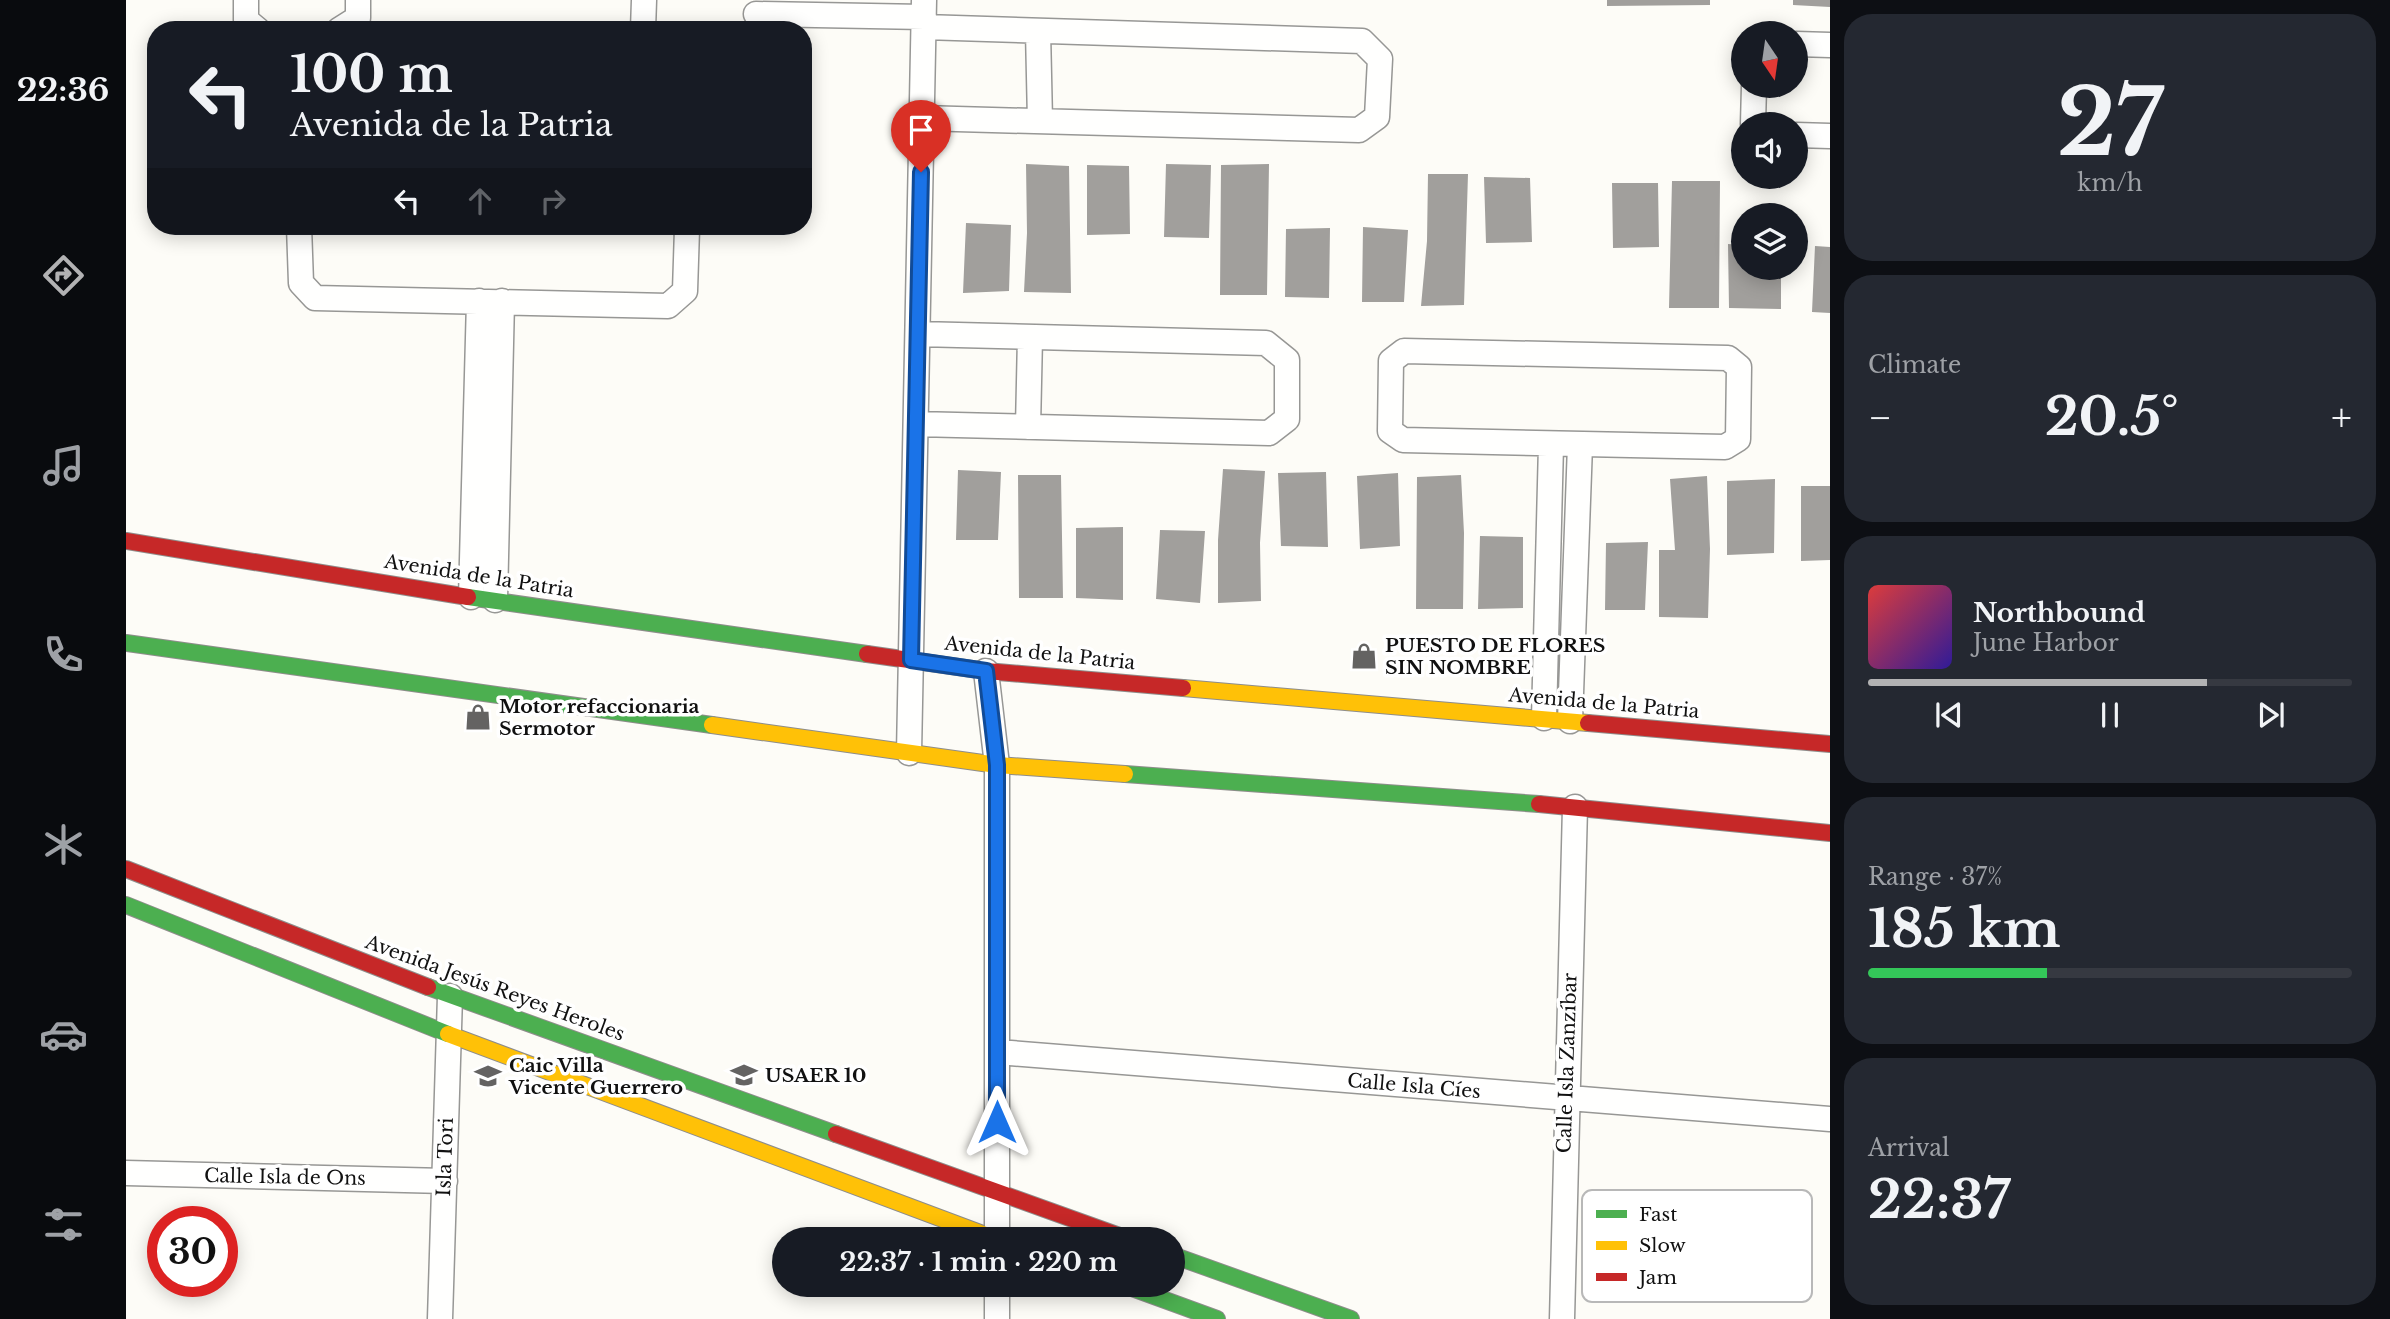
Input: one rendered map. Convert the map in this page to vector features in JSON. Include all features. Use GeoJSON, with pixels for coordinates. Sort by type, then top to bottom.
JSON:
{"type":"FeatureCollection","features":[{"type":"Feature","properties":{"kind":"main road","name":"Avenida de la Patria"},"geometry":{"type":"LineString","coordinates":[[126,541],[471,597],[986,671],[1830,744]]}},
{"type":"Feature","properties":{"kind":"main road"},"geometry":{"type":"LineString","coordinates":[[126,643],[997,765],[1575,807],[1830,833]]}},
{"type":"Feature","properties":{"kind":"main road","name":"Avenida Jesús Reyes Heroles"},"geometry":{"type":"LineString","coordinates":[[126,869],[450,996],[1095,1227]]}},
{"type":"Feature","properties":{"kind":"main road"},"geometry":{"type":"LineString","coordinates":[[126,905],[449,1034],[965,1227]]}},
{"type":"Feature","properties":{"kind":"main road"},"geometry":{"type":"LineString","coordinates":[[1185,1260],[1351,1319]]}},
{"type":"Feature","properties":{"kind":"main road"},"geometry":{"type":"LineString","coordinates":[[1157,1297],[1217,1319]]}},
{"type":"Feature","properties":{"kind":"street"},"geometry":{"type":"LineString","coordinates":[[246,0],[247,21]]}},
{"type":"Feature","properties":{"kind":"street"},"geometry":{"type":"LineString","coordinates":[[353,21],[358,18],[358,0]]}},
{"type":"Feature","properties":{"kind":"street"},"geometry":{"type":"LineString","coordinates":[[643,21],[644,0]]}},
{"type":"Feature","properties":{"kind":"street"},"geometry":{"type":"LineString","coordinates":[[756,15],[924,15],[1038,31],[1362,41],[1380,59],[1377,117],[1359,130],[922,118]]}},
{"type":"Feature","properties":{"kind":"street"},"geometry":{"type":"LineString","coordinates":[[909,753],[924,15]]}},
{"type":"Feature","properties":{"kind":"street"},"geometry":{"type":"LineString","coordinates":[[1038,31],[1040,121]]}},
{"type":"Feature","properties":{"kind":"street"},"geometry":{"type":"LineString","coordinates":[[1808,45],[1830,46]]}},
{"type":"Feature","properties":{"kind":"street"},"geometry":{"type":"LineString","coordinates":[[1808,135],[1830,136]]}},
{"type":"Feature","properties":{"kind":"street"},"geometry":{"type":"LineString","coordinates":[[299,235],[301,283],[315,298],[668,306],[685,291],[687,235]]}},
{"type":"Feature","properties":{"kind":"street"},"geometry":{"type":"LineString","coordinates":[[471,597],[491,301]]}},
{"type":"Feature","properties":{"kind":"street"},"geometry":{"type":"LineString","coordinates":[[491,301],[495,600]]}},
{"type":"Feature","properties":{"kind":"street"},"geometry":{"type":"LineString","coordinates":[[916,424],[1269,433],[1287,419],[1287,360],[1266,343],[918,334]]}},
{"type":"Feature","properties":{"kind":"street"},"geometry":{"type":"LineString","coordinates":[[1028,427],[1031,337]]}},
{"type":"Feature","properties":{"kind":"street"},"geometry":{"type":"LineString","coordinates":[[1404,351],[1728,358],[1739,367],[1738,439],[1725,447],[1551,445],[1403,440],[1390,431],[1391,361],[1404,351]]}},
{"type":"Feature","properties":{"kind":"street"},"geometry":{"type":"LineString","coordinates":[[1544,719],[1551,445]]}},
{"type":"Feature","properties":{"kind":"street"},"geometry":{"type":"LineString","coordinates":[[1570,721],[1580,445]]}},
{"type":"Feature","properties":{"kind":"street"},"geometry":{"type":"LineString","coordinates":[[986,671],[997,765],[997,1227]]}},
{"type":"Feature","properties":{"kind":"street","name":"Calle Isla Zanzíbar"},"geometry":{"type":"LineString","coordinates":[[1562,1319],[1575,807]]}},
{"type":"Feature","properties":{"kind":"street","name":"Isla Tori"},"geometry":{"type":"LineString","coordinates":[[440,1319],[450,996]]}},
{"type":"Feature","properties":{"kind":"street","name":"Calle Isla Cíes"},"geometry":{"type":"LineString","coordinates":[[998,1052],[1830,1119]]}},
{"type":"Feature","properties":{"kind":"street","name":"Calle Isla de Ons"},"geometry":{"type":"LineString","coordinates":[[126,1173],[444,1181]]}},
{"type":"Feature","properties":{"kind":"street"},"geometry":{"type":"LineString","coordinates":[[997,1319],[998,1297]]}},
{"type":"Feature","properties":{"kind":"building"},"geometry":{"type":"Polygon","coordinates":[[[1607,0],[1710,0],[1710,5],[1607,6],[1607,0]]]}},
{"type":"Feature","properties":{"kind":"building"},"geometry":{"type":"Polygon","coordinates":[[[1793,0],[1830,0],[1830,7],[1793,5],[1793,0]]]}},
{"type":"Feature","properties":{"kind":"building"},"geometry":{"type":"Polygon","coordinates":[[[1026,164],[1069,166],[1071,293],[1024,292],[1026,164]]]}},
{"type":"Feature","properties":{"kind":"building"},"geometry":{"type":"Polygon","coordinates":[[[1166,164],[1211,165],[1209,238],[1164,237],[1166,164]]]}},
{"type":"Feature","properties":{"kind":"building"},"geometry":{"type":"Polygon","coordinates":[[[1269,164],[1267,295],[1220,295],[1221,165],[1269,164]]]}},
{"type":"Feature","properties":{"kind":"building"},"geometry":{"type":"Polygon","coordinates":[[[1087,165],[1129,166],[1130,234],[1087,235],[1087,165]]]}},
{"type":"Feature","properties":{"kind":"building"},"geometry":{"type":"Polygon","coordinates":[[[1428,174],[1468,174],[1464,305],[1421,306],[1427,241],[1428,174]]]}},
{"type":"Feature","properties":{"kind":"building"},"geometry":{"type":"Polygon","coordinates":[[[1484,177],[1530,178],[1532,242],[1486,243],[1484,177]]]}},
{"type":"Feature","properties":{"kind":"building"},"geometry":{"type":"Polygon","coordinates":[[[1672,181],[1720,181],[1719,308],[1669,308],[1672,181]]]}},
{"type":"Feature","properties":{"kind":"building"},"geometry":{"type":"Polygon","coordinates":[[[1612,183],[1658,183],[1659,247],[1613,248],[1612,183]]]}},
{"type":"Feature","properties":{"kind":"building"},"geometry":{"type":"Polygon","coordinates":[[[966,223],[1011,225],[1009,291],[963,293],[966,223]]]}},
{"type":"Feature","properties":{"kind":"building"},"geometry":{"type":"Polygon","coordinates":[[[1363,227],[1408,230],[1404,302],[1362,302],[1363,227]]]}},
{"type":"Feature","properties":{"kind":"building"},"geometry":{"type":"Polygon","coordinates":[[[1330,228],[1329,298],[1285,297],[1286,229],[1330,228]]]}},
{"type":"Feature","properties":{"kind":"building"},"geometry":{"type":"Polygon","coordinates":[[[1728,244],[1731,244],[1731,280],[1781,280],[1781,309],[1729,308],[1728,244]]]}},
{"type":"Feature","properties":{"kind":"building"},"geometry":{"type":"Polygon","coordinates":[[[1815,246],[1830,247],[1830,313],[1812,312],[1815,246]]]}},
{"type":"Feature","properties":{"kind":"building"},"geometry":{"type":"Polygon","coordinates":[[[1223,469],[1265,471],[1260,543],[1261,601],[1218,603],[1218,540],[1223,469]]]}},
{"type":"Feature","properties":{"kind":"building"},"geometry":{"type":"Polygon","coordinates":[[[958,470],[1001,472],[998,540],[956,540],[958,470]]]}},
{"type":"Feature","properties":{"kind":"building"},"geometry":{"type":"Polygon","coordinates":[[[1326,472],[1328,547],[1281,546],[1278,473],[1326,472]]]}},
{"type":"Feature","properties":{"kind":"building"},"geometry":{"type":"Polygon","coordinates":[[[1398,473],[1400,546],[1360,549],[1357,476],[1398,473]]]}},
{"type":"Feature","properties":{"kind":"building"},"geometry":{"type":"Polygon","coordinates":[[[1018,475],[1061,475],[1063,598],[1019,598],[1018,475]]]}},
{"type":"Feature","properties":{"kind":"building"},"geometry":{"type":"Polygon","coordinates":[[[1461,475],[1464,533],[1463,609],[1416,609],[1417,477],[1461,475]]]}},
{"type":"Feature","properties":{"kind":"building"},"geometry":{"type":"Polygon","coordinates":[[[1707,476],[1710,549],[1708,618],[1659,617],[1659,550],[1675,550],[1670,479],[1707,476]]]}},
{"type":"Feature","properties":{"kind":"building"},"geometry":{"type":"Polygon","coordinates":[[[1775,479],[1774,553],[1727,555],[1727,481],[1775,479]]]}},
{"type":"Feature","properties":{"kind":"building"},"geometry":{"type":"Polygon","coordinates":[[[1801,486],[1830,486],[1830,560],[1801,561],[1801,486]]]}},
{"type":"Feature","properties":{"kind":"building"},"geometry":{"type":"Polygon","coordinates":[[[1123,527],[1123,600],[1076,598],[1076,528],[1123,527]]]}},
{"type":"Feature","properties":{"kind":"building"},"geometry":{"type":"Polygon","coordinates":[[[1160,530],[1205,531],[1200,603],[1156,599],[1160,530]]]}},
{"type":"Feature","properties":{"kind":"building"},"geometry":{"type":"Polygon","coordinates":[[[1480,536],[1523,537],[1523,608],[1478,609],[1480,536]]]}},
{"type":"Feature","properties":{"kind":"building"},"geometry":{"type":"Polygon","coordinates":[[[1648,542],[1645,610],[1605,610],[1606,543],[1648,542]]]}},
{"type":"Feature","properties":{"kind":"traffic: fast"},"geometry":{"type":"LineString","coordinates":[[468,597],[867,654]]}},
{"type":"Feature","properties":{"kind":"traffic: fast"},"geometry":{"type":"LineString","coordinates":[[126,643],[712,725]]}},
{"type":"Feature","properties":{"kind":"traffic: fast"},"geometry":{"type":"LineString","coordinates":[[1125,774],[1539,804]]}},
{"type":"Feature","properties":{"kind":"traffic: fast"},"geometry":{"type":"LineString","coordinates":[[126,905],[448,1034]]}},
{"type":"Feature","properties":{"kind":"traffic: fast"},"geometry":{"type":"LineString","coordinates":[[428,987],[836,1134]]}},
{"type":"Feature","properties":{"kind":"traffic: fast"},"geometry":{"type":"LineString","coordinates":[[1185,1260],[1351,1319]]}},
{"type":"Feature","properties":{"kind":"traffic: fast"},"geometry":{"type":"LineString","coordinates":[[1157,1297],[1217,1319]]}},
{"type":"Feature","properties":{"kind":"traffic: slow"},"geometry":{"type":"LineString","coordinates":[[1183,688],[1588,723]]}},
{"type":"Feature","properties":{"kind":"traffic: slow"},"geometry":{"type":"LineString","coordinates":[[712,725],[997,765],[1125,774]]}},
{"type":"Feature","properties":{"kind":"traffic: slow"},"geometry":{"type":"LineString","coordinates":[[448,1034],[964,1227]]}},
{"type":"Feature","properties":{"kind":"traffic: jam"},"geometry":{"type":"LineString","coordinates":[[126,541],[468,597]]}},
{"type":"Feature","properties":{"kind":"traffic: jam"},"geometry":{"type":"LineString","coordinates":[[867,654],[986,671],[1183,688]]}},
{"type":"Feature","properties":{"kind":"traffic: jam"},"geometry":{"type":"LineString","coordinates":[[1588,723],[1830,744]]}},
{"type":"Feature","properties":{"kind":"traffic: jam"},"geometry":{"type":"LineString","coordinates":[[1539,804],[1830,833]]}},
{"type":"Feature","properties":{"kind":"traffic: jam"},"geometry":{"type":"LineString","coordinates":[[126,869],[428,987]]}},
{"type":"Feature","properties":{"kind":"traffic: jam"},"geometry":{"type":"LineString","coordinates":[[836,1134],[1095,1227]]}},
{"type":"Feature","properties":{"kind":"place","name":"PUESTO DE FLORES SIN NOMBRE"},"geometry":{"type":"Point","coordinates":[1364,656]}},
{"type":"Feature","properties":{"kind":"place","name":"Motor refaccionaria Sermotor"},"geometry":{"type":"Point","coordinates":[478,717]}},
{"type":"Feature","properties":{"kind":"place","name":"USAER 10"},"geometry":{"type":"Point","coordinates":[744,1075]}},
{"type":"Feature","properties":{"kind":"place","name":"Caic Villa Vicente Guerrero"},"geometry":{"type":"Point","coordinates":[488,1076]}},
{"type":"Feature","properties":{"kind":"route"},"geometry":{"type":"LineString","coordinates":[[921,172],[911,660],[986,671],[997,765],[997,1122]]}}]}
